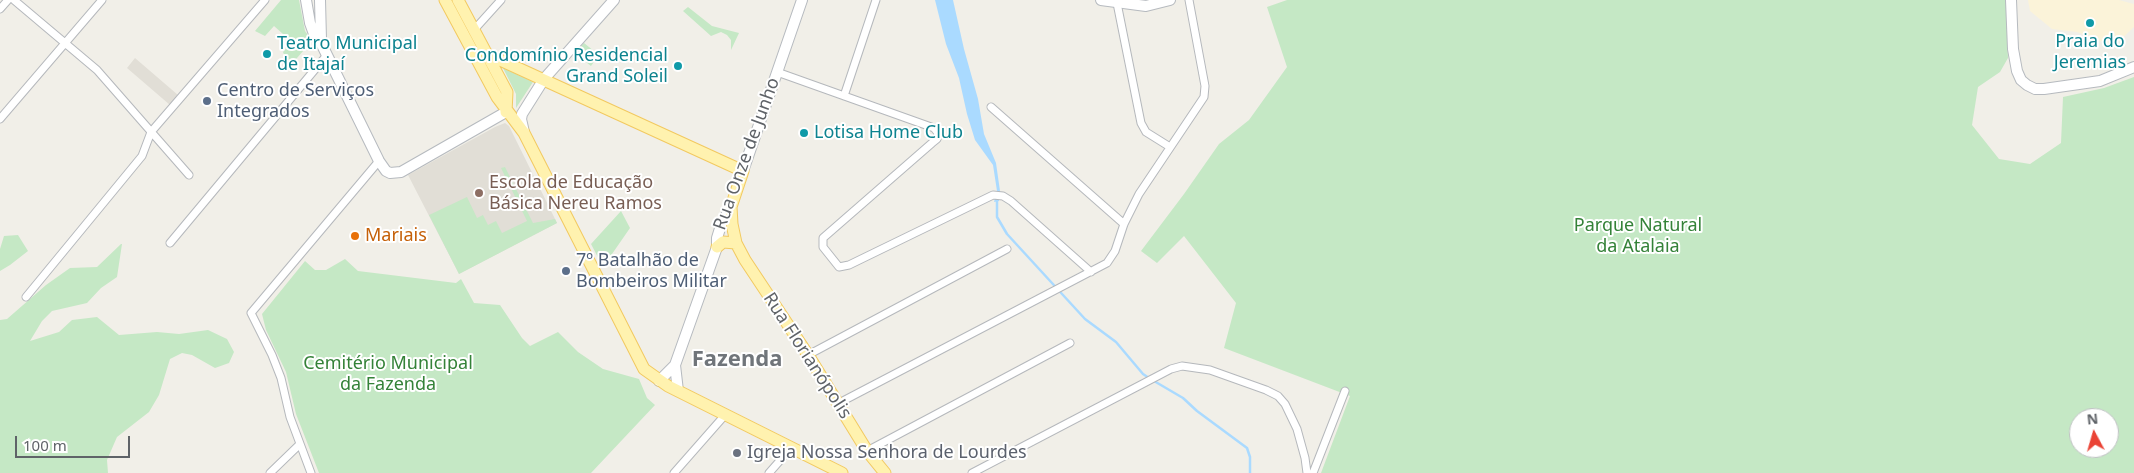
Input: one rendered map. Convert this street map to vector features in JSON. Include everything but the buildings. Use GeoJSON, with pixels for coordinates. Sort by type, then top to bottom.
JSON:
{"type":"FeatureCollection","features":[{"type":"Feature","properties":{"kind":"main road"},"geometry":{"type":"LineString","coordinates":[[445,0],[506,112],[524,133],[641,364],[659,381],[842,473]]}},
{"type":"Feature","properties":{"kind":"main road"},"geometry":{"type":"LineString","coordinates":[[458,0],[507,92],[506,112]]}},
{"type":"Feature","properties":{"kind":"main road"},"geometry":{"type":"LineString","coordinates":[[487,54],[743,171]]}},
{"type":"Feature","properties":{"kind":"main road","name":"Rua Onze de Junho"},"geometry":{"type":"LineString","coordinates":[[731,207],[743,171]]}},
{"type":"Feature","properties":{"kind":"main road","name":"Rua Florianópolis"},"geometry":{"type":"LineString","coordinates":[[731,207],[736,243],[745,260],[882,472]]}},
{"type":"Feature","properties":{"kind":"main road"},"geometry":{"type":"LineString","coordinates":[[717,247],[723,242],[736,243]]}},
{"type":"Feature","properties":{"kind":"street"},"geometry":{"type":"LineString","coordinates":[[0,9],[8,0]]}},
{"type":"Feature","properties":{"kind":"street"},"geometry":{"type":"LineString","coordinates":[[14,0],[97,70],[189,175]]}},
{"type":"Feature","properties":{"kind":"street"},"geometry":{"type":"LineString","coordinates":[[0,119],[102,0]]}},
{"type":"Feature","properties":{"kind":"street"},"geometry":{"type":"LineString","coordinates":[[26,297],[142,156],[151,132],[266,0]]}},
{"type":"Feature","properties":{"kind":"street"},"geometry":{"type":"LineString","coordinates":[[306,0],[310,23],[382,168],[390,173],[401,172],[506,112]]}},
{"type":"Feature","properties":{"kind":"street"},"geometry":{"type":"LineString","coordinates":[[320,0],[319,27],[322,45]]}},
{"type":"Feature","properties":{"kind":"street"},"geometry":{"type":"LineString","coordinates":[[473,31],[501,0]]}},
{"type":"Feature","properties":{"kind":"street"},"geometry":{"type":"LineString","coordinates":[[524,133],[521,119],[522,114],[544,79],[614,0]]}},
{"type":"Feature","properties":{"kind":"street","name":"Rua Onze de Junho"},"geometry":{"type":"LineString","coordinates":[[743,171],[802,0]]}},
{"type":"Feature","properties":{"kind":"street"},"geometry":{"type":"LineString","coordinates":[[844,96],[876,0]]}},
{"type":"Feature","properties":{"kind":"street"},"geometry":{"type":"LineString","coordinates":[[1101,0],[1146,6],[1170,0]]}},
{"type":"Feature","properties":{"kind":"street"},"geometry":{"type":"LineString","coordinates":[[839,404],[1101,267],[1112,257],[1124,224],[1139,194],[1202,101],[1206,92],[1189,0]]}},
{"type":"Feature","properties":{"kind":"street"},"geometry":{"type":"LineString","coordinates":[[2011,0],[2016,71],[2021,80],[2027,85],[2035,89],[2044,89],[2100,81],[2134,67]]}},
{"type":"Feature","properties":{"kind":"street"},"geometry":{"type":"LineString","coordinates":[[1117,3],[1141,123],[1146,132],[1170,147]]}},
{"type":"Feature","properties":{"kind":"street"},"geometry":{"type":"LineString","coordinates":[[170,243],[327,55]]}},
{"type":"Feature","properties":{"kind":"street"},"geometry":{"type":"LineString","coordinates":[[777,72],[934,128],[938,133],[937,139],[932,144],[824,238],[823,247],[840,266],[842,267],[994,195],[1003,196],[1091,272]]}},
{"type":"Feature","properties":{"kind":"street"},"geometry":{"type":"LineString","coordinates":[[991,107],[1124,224]]}},
{"type":"Feature","properties":{"kind":"street"},"geometry":{"type":"LineString","coordinates":[[311,473],[290,417],[281,378],[251,313],[379,161]]}},
{"type":"Feature","properties":{"kind":"street","name":"Rua Onze de Junho"},"geometry":{"type":"LineString","coordinates":[[659,381],[675,365],[717,247],[717,238],[722,222],[731,207]]}},
{"type":"Feature","properties":{"kind":"street"},"geometry":{"type":"LineString","coordinates":[[808,355],[1007,249]]}},
{"type":"Feature","properties":{"kind":"street"},"geometry":{"type":"LineString","coordinates":[[867,451],[1070,343]]}},
{"type":"Feature","properties":{"kind":"street","name":"Rua Onze de Junho"},"geometry":{"type":"LineString","coordinates":[[675,365],[678,391]]}},
{"type":"Feature","properties":{"kind":"street"},"geometry":{"type":"LineString","coordinates":[[972,473],[1157,376],[1182,366],[1193,366],[1210,370],[1278,396],[1285,404],[1297,429],[1305,458],[1306,473]]}},
{"type":"Feature","properties":{"kind":"street"},"geometry":{"type":"LineString","coordinates":[[1313,473],[1345,391]]}},
{"type":"Feature","properties":{"kind":"street"},"geometry":{"type":"LineString","coordinates":[[674,473],[725,415]]}},
{"type":"Feature","properties":{"kind":"street"},"geometry":{"type":"LineString","coordinates":[[270,473],[300,444]]}},
{"type":"Feature","properties":{"kind":"street"},"geometry":{"type":"LineString","coordinates":[[769,473],[791,448]]}},
{"type":"Feature","properties":{"kind":"shaded area"},"geometry":{"type":"Polygon","coordinates":[[[135,58],[178,95],[170,105],[127,68],[135,58]]]}},
{"type":"Feature","properties":{"kind":"shaded area","name":"Escola de Educação Básica Nereu Ramos"},"geometry":{"type":"Polygon","coordinates":[[[505,123],[509,126],[557,223],[459,274],[408,175],[505,123]]]}},
{"type":"Feature","properties":{"kind":"green space"},"geometry":{"type":"Polygon","coordinates":[[[281,0],[299,0],[305,31],[312,41],[289,67],[283,52],[292,42],[274,26],[265,36],[255,31],[281,0]]]}},
{"type":"Feature","properties":{"kind":"green space","name":"Parque Natural da Atalaia"},"geometry":{"type":"Polygon","coordinates":[[[1287,0],[2006,0],[2008,58],[2000,72],[1978,87],[1972,125],[1999,159],[2030,164],[2061,143],[2063,97],[2104,88],[2134,77],[2134,473],[1321,473],[1350,396],[1224,348],[1236,303],[1184,236],[1157,263],[1141,251],[1219,144],[1249,120],[1287,67],[1267,7],[1287,0]]]}},
{"type":"Feature","properties":{"kind":"green space"},"geometry":{"type":"Polygon","coordinates":[[[688,7],[712,26],[739,33],[731,50],[731,40],[727,35],[721,32],[711,36],[683,11],[688,7]]]}},
{"type":"Feature","properties":{"kind":"green space"},"geometry":{"type":"Polygon","coordinates":[[[584,43],[599,55],[591,66],[574,53],[584,43]]]}},
{"type":"Feature","properties":{"kind":"green space"},"geometry":{"type":"Polygon","coordinates":[[[503,68],[533,82],[516,108],[516,94],[503,68]]]}},
{"type":"Feature","properties":{"kind":"green space"},"geometry":{"type":"Polygon","coordinates":[[[505,167],[533,223],[555,219],[557,223],[459,274],[429,215],[467,197],[477,218],[483,215],[488,225],[496,221],[502,233],[527,221],[501,168],[505,167]]]}},
{"type":"Feature","properties":{"kind":"green space"},"geometry":{"type":"Polygon","coordinates":[[[621,211],[630,228],[603,267],[591,244],[621,211]]]}},
{"type":"Feature","properties":{"kind":"green space"},"geometry":{"type":"Polygon","coordinates":[[[18,235],[28,251],[0,271],[0,249],[4,236],[18,235]]]}},
{"type":"Feature","properties":{"kind":"green space"},"geometry":{"type":"Polygon","coordinates":[[[121,244],[117,277],[101,288],[87,303],[52,311],[42,321],[30,341],[59,332],[72,320],[97,317],[119,335],[157,332],[179,334],[208,330],[227,339],[234,352],[229,363],[215,368],[192,355],[182,353],[170,359],[159,395],[149,412],[117,437],[107,460],[108,473],[0,473],[0,320],[7,319],[46,285],[70,268],[97,267],[121,244]]]}},
{"type":"Feature","properties":{"kind":"green space","name":"Cemitério Municipal da Fazenda"},"geometry":{"type":"Polygon","coordinates":[[[345,259],[358,271],[456,283],[461,279],[474,303],[500,305],[522,338],[530,346],[558,332],[578,352],[603,369],[639,379],[647,398],[655,405],[591,473],[319,473],[296,414],[286,372],[266,330],[262,314],[305,261],[315,270],[326,270],[345,259]]]}},
{"type":"Feature","properties":{"kind":"sand","name":"Praia do Jeremias"},"geometry":{"type":"Polygon","coordinates":[[[2028,0],[2119,0],[2134,4],[2134,27],[2114,46],[2077,32],[2052,29],[2030,11],[2028,0]]]}},
{"type":"Feature","properties":{"kind":"water"},"geometry":{"type":"Polygon","coordinates":[[[935,0],[953,0],[978,99],[984,134],[996,163],[1000,191],[999,201],[994,202],[997,191],[993,165],[975,140],[959,78],[946,44],[935,0]]]}},
{"type":"Feature","properties":{"kind":"waterway"},"geometry":{"type":"LineString","coordinates":[[997,200],[997,217],[1007,234],[1085,319],[1116,342],[1143,374],[1149,378]]}},
{"type":"Feature","properties":{"kind":"waterway"},"geometry":{"type":"LineString","coordinates":[[1154,381],[1183,398],[1197,411],[1247,448],[1250,457],[1250,473]]}},
{"type":"Feature","properties":{"kind":"place","name":"Praia do Jeremias"},"geometry":{"type":"Point","coordinates":[2090,23]}},
{"type":"Feature","properties":{"kind":"place","name":"Teatro Municipal de Itajaí"},"geometry":{"type":"Point","coordinates":[267,54]}},
{"type":"Feature","properties":{"kind":"place","name":"Condomínio Residencial Grand Soleil"},"geometry":{"type":"Point","coordinates":[678,66]}},
{"type":"Feature","properties":{"kind":"place","name":"Centro de Serviços Integrados"},"geometry":{"type":"Point","coordinates":[207,101]}},
{"type":"Feature","properties":{"kind":"place","name":"Lotisa Home Club"},"geometry":{"type":"Point","coordinates":[804,133]}},
{"type":"Feature","properties":{"kind":"place","name":"Escola de Educação Básica Nereu Ramos"},"geometry":{"type":"Point","coordinates":[479,193]}},
{"type":"Feature","properties":{"kind":"place","name":"Mariais"},"geometry":{"type":"Point","coordinates":[355,236]}},
{"type":"Feature","properties":{"kind":"place","name":"7º Batalhão de Bombeiros Militar"},"geometry":{"type":"Point","coordinates":[566,271]}},
{"type":"Feature","properties":{"kind":"place","name":"Igreja Nossa Senhora de Lourdes"},"geometry":{"type":"Point","coordinates":[737,453]}},
{"type":"Feature","properties":{"kind":"district","name":"Fazenda"},"geometry":{"type":"Point","coordinates":[737,360]}}]}
